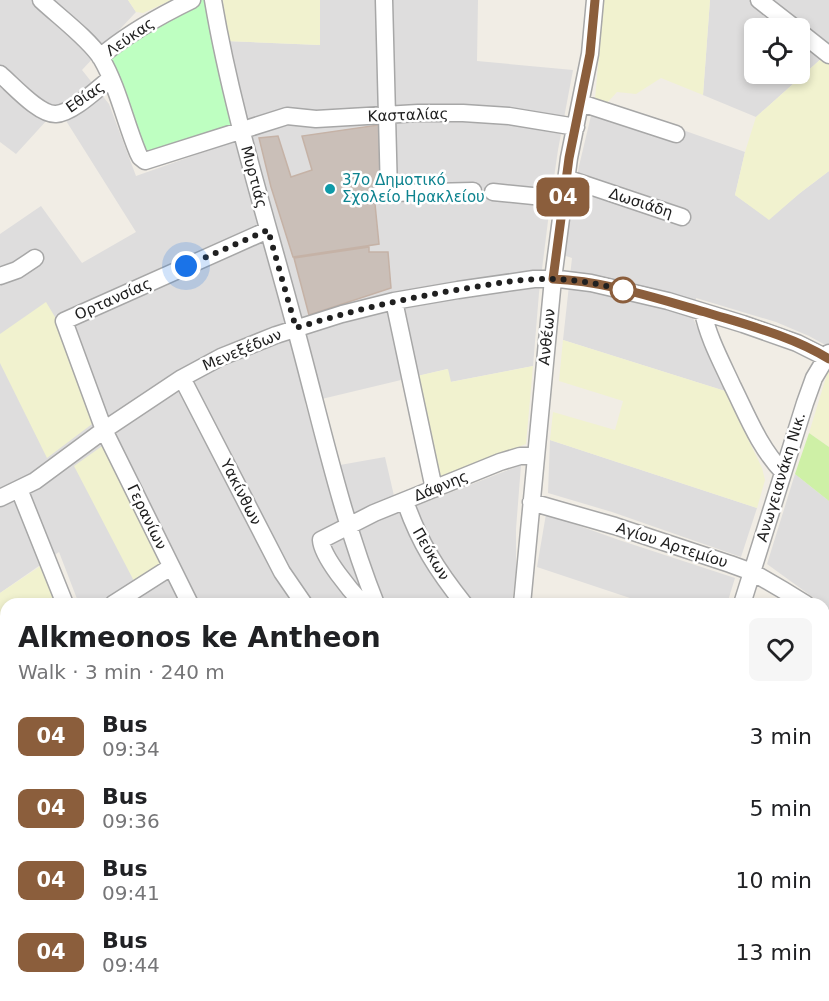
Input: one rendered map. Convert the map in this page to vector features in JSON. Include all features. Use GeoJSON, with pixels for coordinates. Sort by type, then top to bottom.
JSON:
{"type":"FeatureCollection","features":[{"type":"Feature","properties":{"kind":"street"},"geometry":{"type":"LineString","coordinates":[[41,0],[88,43],[100,57],[111,78]]}},
{"type":"Feature","properties":{"kind":"street","name":"Λεύκας"},"geometry":{"type":"LineString","coordinates":[[100,57],[127,36],[192,0]]}},
{"type":"Feature","properties":{"kind":"street","name":"Μυρτιάς"},"geometry":{"type":"LineString","coordinates":[[213,0],[222,54],[241,131],[349,525],[374,598]]}},
{"type":"Feature","properties":{"kind":"street"},"geometry":{"type":"LineString","coordinates":[[384,0],[387,116],[383,194],[473,191]]}},
{"type":"Feature","properties":{"kind":"street","name":"Ανθέων"},"geometry":{"type":"LineString","coordinates":[[523,598],[553,279],[566,178],[590,54],[595,0]]}},
{"type":"Feature","properties":{"kind":"street"},"geometry":{"type":"LineString","coordinates":[[759,0],[782,18]]}},
{"type":"Feature","properties":{"kind":"street"},"geometry":{"type":"LineString","coordinates":[[810,40],[829,55]]}},
{"type":"Feature","properties":{"kind":"street","name":"Εθίας"},"geometry":{"type":"LineString","coordinates":[[0,74],[45,112],[56,114],[75,105],[111,78]]}},
{"type":"Feature","properties":{"kind":"street","name":"Κασταλίας"},"geometry":{"type":"LineString","coordinates":[[111,78],[136,148],[140,157],[145,161],[286,116],[316,119],[418,113],[463,113],[509,116],[576,127]]}},
{"type":"Feature","properties":{"kind":"street"},"geometry":{"type":"LineString","coordinates":[[581,103],[676,134]]}},
{"type":"Feature","properties":{"kind":"street","name":"Δωσιάδη"},"geometry":{"type":"LineString","coordinates":[[566,178],[682,217]]}},
{"type":"Feature","properties":{"kind":"street"},"geometry":{"type":"LineString","coordinates":[[493,192],[563,198]]}},
{"type":"Feature","properties":{"kind":"street","name":"Ορτανσίας"},"geometry":{"type":"LineString","coordinates":[[104,430],[64,321],[268,230]]}},
{"type":"Feature","properties":{"kind":"street"},"geometry":{"type":"LineString","coordinates":[[0,276],[17,270],[35,258]]}},
{"type":"Feature","properties":{"kind":"street","name":"Μενεξέδων"},"geometry":{"type":"LineString","coordinates":[[0,498],[35,481],[104,430],[182,378],[207,363],[236,350],[342,314],[394,301],[487,285],[553,279],[580,281],[620,289],[763,330],[828,356]]}},
{"type":"Feature","properties":{"kind":"street"},"geometry":{"type":"LineString","coordinates":[[394,301],[434,489]]}},
{"type":"Feature","properties":{"kind":"street"},"geometry":{"type":"LineString","coordinates":[[703,312],[710,335],[756,434],[768,455],[783,472]]}},
{"type":"Feature","properties":{"kind":"street","name":"Ανωγειανάκη Νικ."},"geometry":{"type":"LineString","coordinates":[[744,598],[810,386],[828,356]]}},
{"type":"Feature","properties":{"kind":"street","name":"Υακίνθων"},"geometry":{"type":"LineString","coordinates":[[182,378],[282,572],[300,598]]}},
{"type":"Feature","properties":{"kind":"street","name":"Γερανίων"},"geometry":{"type":"LineString","coordinates":[[104,430],[187,598]]}},
{"type":"Feature","properties":{"kind":"street","name":"Δάφνης"},"geometry":{"type":"LineString","coordinates":[[349,525],[512,458],[536,456]]}},
{"type":"Feature","properties":{"kind":"street"},"geometry":{"type":"LineString","coordinates":[[19,489],[62,598]]}},
{"type":"Feature","properties":{"kind":"street","name":"Πεύκων"},"geometry":{"type":"LineString","coordinates":[[405,501],[429,556],[459,598]]}},
{"type":"Feature","properties":{"kind":"street","name":"Αγίου Αρτεμίου"},"geometry":{"type":"LineString","coordinates":[[531,502],[694,551],[752,572],[796,598]]}},
{"type":"Feature","properties":{"kind":"street"},"geometry":{"type":"LineString","coordinates":[[349,525],[321,540],[321,543],[329,560],[358,598]]}},
{"type":"Feature","properties":{"kind":"street"},"geometry":{"type":"LineString","coordinates":[[122,598],[171,567]]}},
{"type":"Feature","properties":{"kind":"shaded area"},"geometry":{"type":"Polygon","coordinates":[[[0,0],[128,0],[136,12],[82,70],[109,104],[136,176],[249,136],[226,41],[320,45],[320,0],[478,0],[477,61],[573,70],[550,205],[533,366],[450,382],[447,369],[305,403],[323,468],[385,457],[398,513],[521,465],[513,598],[77,598],[59,552],[0,593],[0,286],[6,281],[0,272],[0,234],[41,206],[82,263],[136,232],[58,108],[16,154],[0,142],[0,0]]]}},
{"type":"Feature","properties":{"kind":"shaded area"},"geometry":{"type":"Polygon","coordinates":[[[710,0],[749,0],[772,18],[744,18],[744,84],[793,84],[756,117],[703,95],[710,0]]]}},
{"type":"Feature","properties":{"kind":"shaded area"},"geometry":{"type":"Polygon","coordinates":[[[773,0],[829,0],[829,47],[810,32],[810,18],[794,18],[773,0]]]}},
{"type":"Feature","properties":{"kind":"shaded area"},"geometry":{"type":"Polygon","coordinates":[[[810,48],[822,58],[810,69],[810,48]]]}},
{"type":"Feature","properties":{"kind":"shaded area"},"geometry":{"type":"Polygon","coordinates":[[[595,99],[745,152],[735,195],[769,219],[829,171],[829,347],[776,322],[696,298],[693,318],[725,391],[563,340],[572,258],[563,255],[579,166],[595,99]]]}},
{"type":"Feature","properties":{"kind":"shaded area"},"geometry":{"type":"Polygon","coordinates":[[[550,440],[757,508],[741,557],[612,512],[548,493],[550,440]]]}},
{"type":"Feature","properties":{"kind":"shaded area"},"geometry":{"type":"Polygon","coordinates":[[[795,474],[829,501],[829,598],[814,598],[767,564],[795,474]]]}},
{"type":"Feature","properties":{"kind":"shaded area"},"geometry":{"type":"Polygon","coordinates":[[[546,514],[735,578],[729,598],[630,598],[537,567],[546,514]]]}},
{"type":"Feature","properties":{"kind":"green space"},"geometry":{"type":"Polygon","coordinates":[[[128,0],[172,0],[143,13],[136,12],[128,0]]]}},
{"type":"Feature","properties":{"kind":"green space"},"geometry":{"type":"Polygon","coordinates":[[[198,0],[213,0],[233,127],[143,160],[100,57],[198,0]]]}},
{"type":"Feature","properties":{"kind":"green space"},"geometry":{"type":"Polygon","coordinates":[[[223,0],[320,0],[320,45],[226,41],[223,0]]]}},
{"type":"Feature","properties":{"kind":"green space"},"geometry":{"type":"Polygon","coordinates":[[[604,0],[710,0],[703,95],[661,78],[636,94],[617,92],[607,103],[595,99],[604,0]]]}},
{"type":"Feature","properties":{"kind":"green space"},"geometry":{"type":"Polygon","coordinates":[[[822,58],[829,64],[829,171],[769,220],[735,195],[745,152],[756,117],[793,84],[810,84],[810,69],[822,58]]]}},
{"type":"Feature","properties":{"kind":"green space"},"geometry":{"type":"Polygon","coordinates":[[[46,302],[58,322],[96,421],[47,458],[0,363],[0,334],[46,302]]]}},
{"type":"Feature","properties":{"kind":"green space"},"geometry":{"type":"Polygon","coordinates":[[[563,340],[725,391],[762,468],[765,480],[757,508],[550,440],[553,412],[615,430],[623,401],[559,381],[563,340]]]}},
{"type":"Feature","properties":{"kind":"green space"},"geometry":{"type":"Polygon","coordinates":[[[533,366],[526,444],[439,478],[417,376],[448,369],[451,382],[533,366]]]}},
{"type":"Feature","properties":{"kind":"green space"},"geometry":{"type":"Polygon","coordinates":[[[829,372],[829,447],[809,433],[829,372]]]}},
{"type":"Feature","properties":{"kind":"green space"},"geometry":{"type":"Polygon","coordinates":[[[809,433],[829,447],[829,501],[795,474],[809,433]]]}},
{"type":"Feature","properties":{"kind":"green space"},"geometry":{"type":"Polygon","coordinates":[[[105,444],[162,563],[134,581],[74,466],[105,444]]]}},
{"type":"Feature","properties":{"kind":"green space"},"geometry":{"type":"Polygon","coordinates":[[[42,565],[56,598],[0,598],[0,593],[42,565]]]}},
{"type":"Feature","properties":{"kind":"building","name":"37ο Δημοτικό Σχολείο Ηρακλείου"},"geometry":{"type":"Polygon","coordinates":[[[385,124],[387,192],[374,194],[379,244],[293,257],[271,187],[259,138],[278,136],[291,177],[312,170],[302,136],[385,124]]]}},
{"type":"Feature","properties":{"kind":"building"},"geometry":{"type":"Polygon","coordinates":[[[369,247],[369,252],[388,252],[391,288],[309,315],[294,258],[369,247]]]}},
{"type":"Feature","properties":{"kind":"bus line","name":"04"},"geometry":{"type":"LineString","coordinates":[[595,0],[590,54],[569,158],[553,279],[591,283],[668,301],[763,330],[804,346],[829,359]]}},
{"type":"Feature","properties":{"kind":"place","name":"37ο Δημοτικό Σχολείο Ηρακλείου"},"geometry":{"type":"Point","coordinates":[330,189]}},
{"type":"Feature","properties":{"kind":"route"},"geometry":{"type":"LineString","coordinates":[[186,266],[268,230],[296,328],[394,301],[515,281],[534,279],[580,281],[623,290]]}}]}
